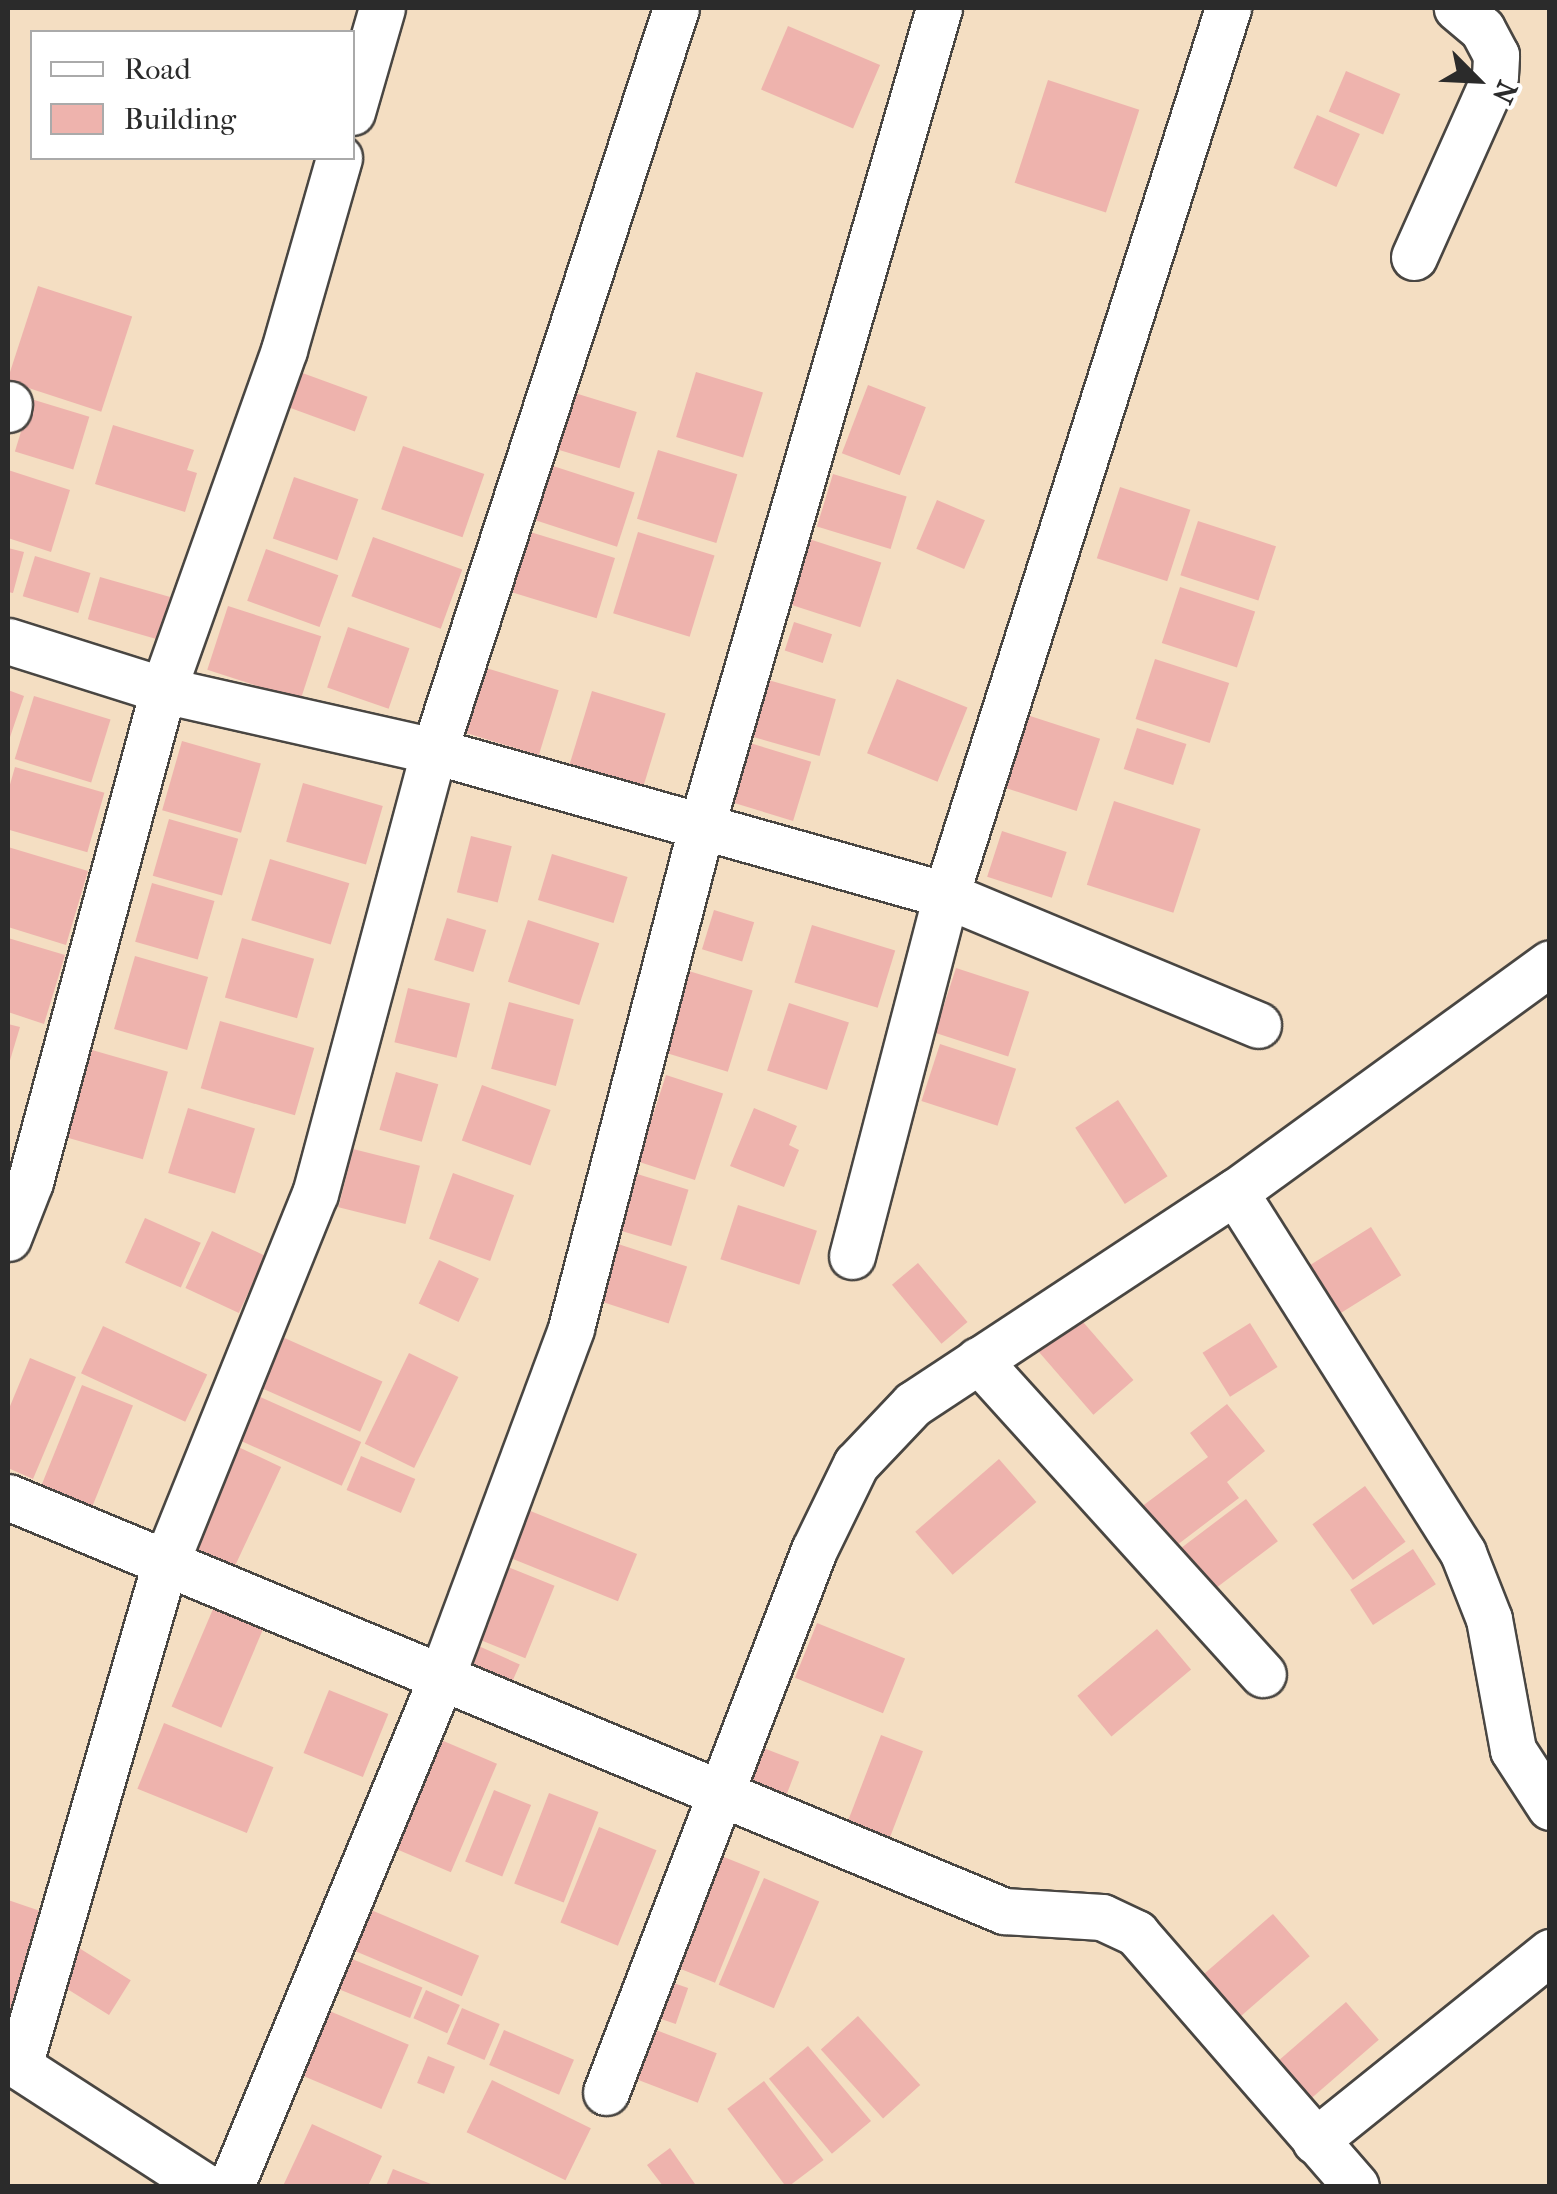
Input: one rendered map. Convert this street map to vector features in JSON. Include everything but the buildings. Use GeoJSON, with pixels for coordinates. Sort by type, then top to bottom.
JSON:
{"type":"FeatureCollection","features":[{"type":"Feature","properties":{"kind":"street"},"geometry":{"type":"LineString","coordinates":[[355,102],[382,8]]}},
{"type":"Feature","properties":{"kind":"street"},"geometry":{"type":"LineString","coordinates":[[204,2186],[13,2062],[164,1567],[315,1194],[434,751],[676,8]]}},
{"type":"Feature","properties":{"kind":"street"},"geometry":{"type":"LineString","coordinates":[[231,2186],[440,1681],[571,1328],[702,824],[940,8]]}},
{"type":"Feature","properties":{"kind":"street"},"geometry":{"type":"LineString","coordinates":[[852,1256],[946,894],[1228,8]]}},
{"type":"Feature","properties":{"kind":"street"},"geometry":{"type":"LineString","coordinates":[[1414,256],[1495,76],[1496,55],[1482,29],[1457,8]]}},
{"type":"Feature","properties":{"kind":"street"},"geometry":{"type":"LineString","coordinates":[[8,1238],[30,1182],[163,690],[284,350],[338,160]]}},
{"type":"Feature","properties":{"kind":"street"},"geometry":{"type":"LineString","coordinates":[[8,642],[163,690],[434,751],[946,894],[1258,1026]]}},
{"type":"Feature","properties":{"kind":"street"},"geometry":{"type":"LineString","coordinates":[[606,2092],[814,1550],[856,1464],[913,1404],[1234,1192],[1550,963]]}},
{"type":"Feature","properties":{"kind":"street"},"geometry":{"type":"LineString","coordinates":[[1234,1192],[1463,1553],[1489,1619],[1514,1750],[1550,1806]]}},
{"type":"Feature","properties":{"kind":"street"},"geometry":{"type":"LineString","coordinates":[[978,1360],[1263,1674]]}},
{"type":"Feature","properties":{"kind":"street"},"geometry":{"type":"LineString","coordinates":[[8,1498],[164,1567],[1004,1911],[1102,1917],[1136,1933],[1356,2186]]}},
{"type":"Feature","properties":{"kind":"street"},"geometry":{"type":"LineString","coordinates":[[1314,2142],[1550,1952]]}}]}
